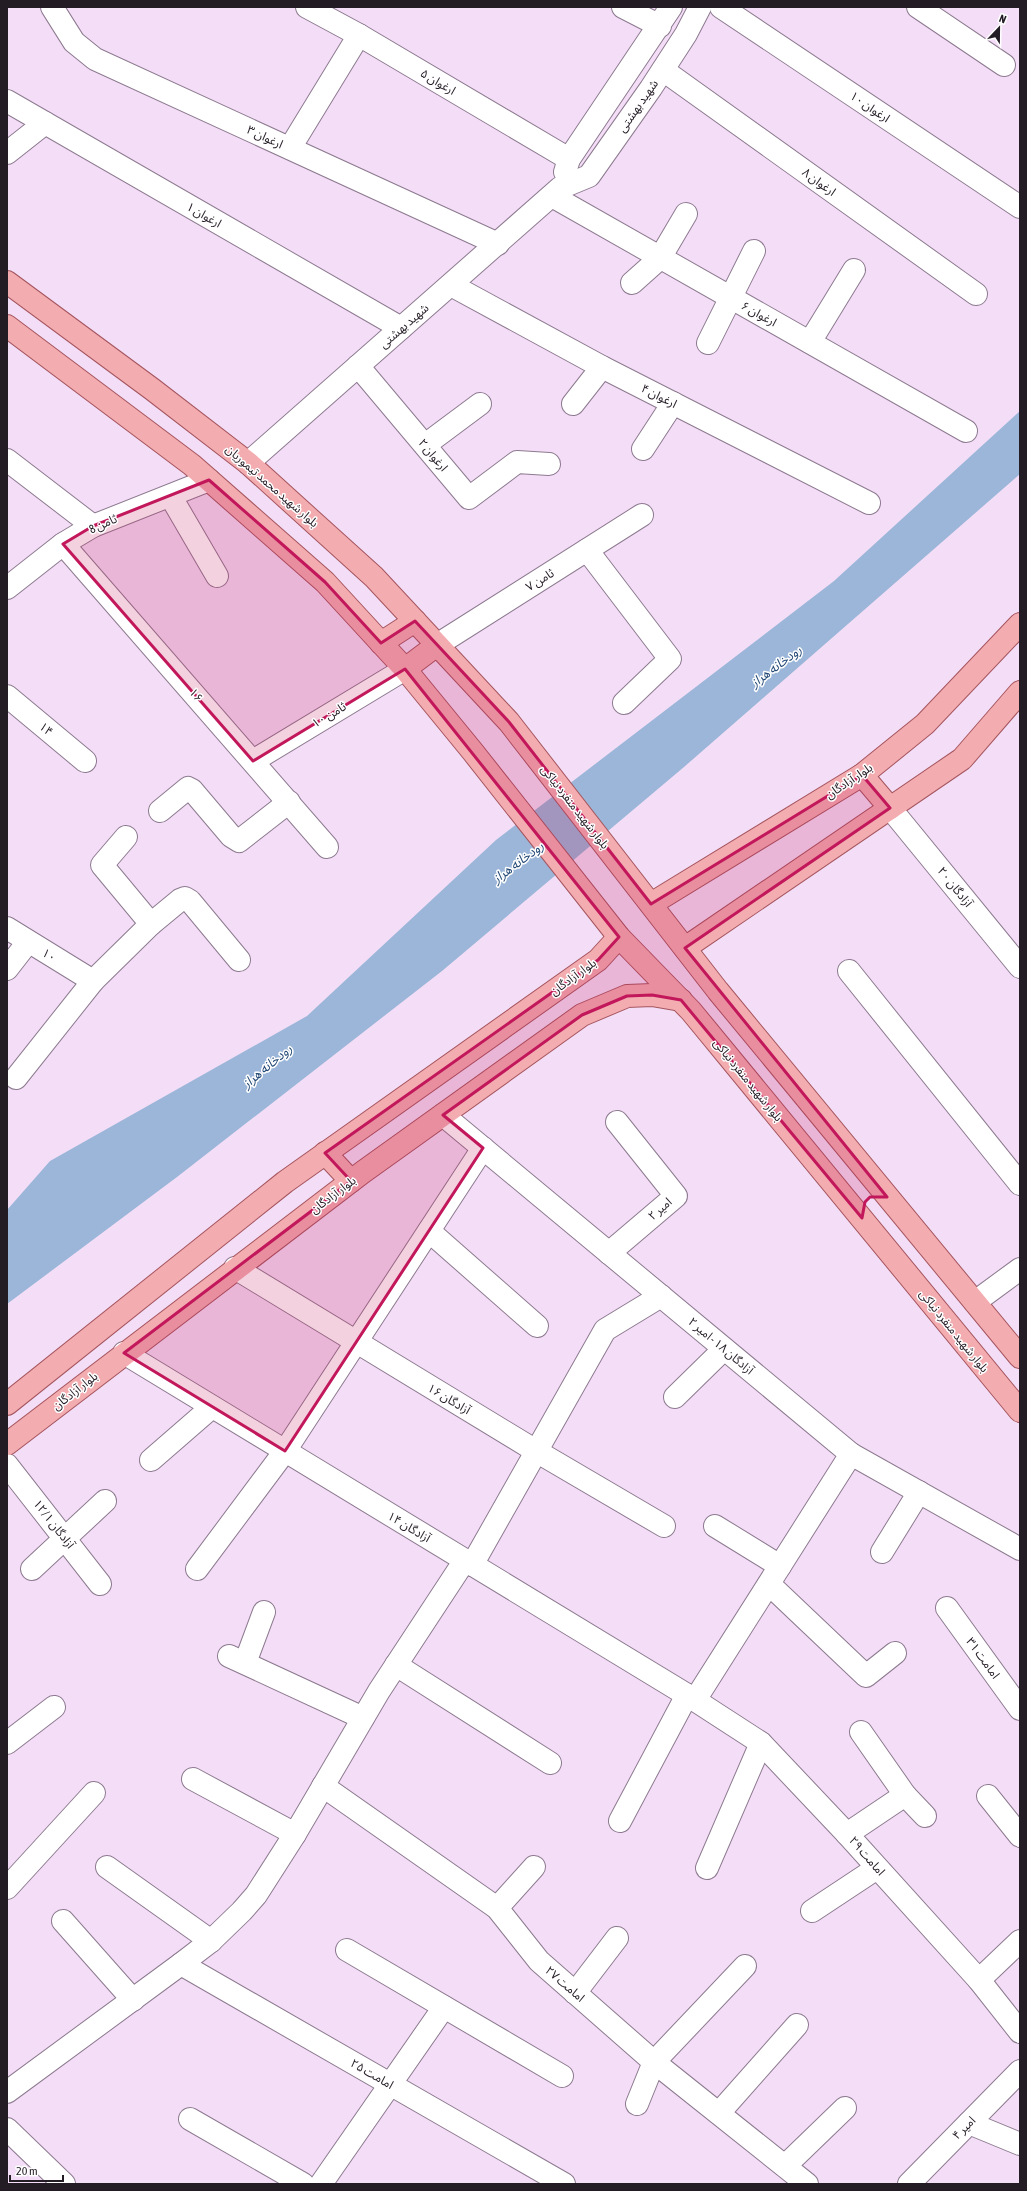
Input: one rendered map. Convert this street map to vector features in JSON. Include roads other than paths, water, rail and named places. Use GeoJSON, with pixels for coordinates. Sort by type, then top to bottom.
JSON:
{"type":"FeatureCollection","features":[{"type":"Feature","properties":{"kind":"main road","name":"بلوار شهید محمد تیموریان"},"geometry":{"type":"LineString","coordinates":[[7,282],[152,389],[248,463],[374,577],[509,722]]}},
{"type":"Feature","properties":{"kind":"main road"},"geometry":{"type":"LineString","coordinates":[[7,326],[192,465],[325,582],[405,669],[437,645]]}},
{"type":"Feature","properties":{"kind":"main road"},"geometry":{"type":"LineString","coordinates":[[381,643],[415,622]]}},
{"type":"Feature","properties":{"kind":"main road","name":"بلوار آزادگان"},"geometry":{"type":"LineString","coordinates":[[651,904],[862,775],[925,724],[1020,624]]}},
{"type":"Feature","properties":{"kind":"main road","name":"بلوار شهید منفرد نیاکی"},"geometry":{"type":"LineString","coordinates":[[405,669],[473,752],[619,937],[681,1000],[1020,1411]]}},
{"type":"Feature","properties":{"kind":"main road"},"geometry":{"type":"LineString","coordinates":[[685,948],[962,758],[1020,692]]}},
{"type":"Feature","properties":{"kind":"main road","name":"بلوار شهید منفرد نیاکی"},"geometry":{"type":"LineString","coordinates":[[509,722],[718,992],[1020,1357]]}},
{"type":"Feature","properties":{"kind":"main road"},"geometry":{"type":"LineString","coordinates":[[862,775],[890,808]]}},
{"type":"Feature","properties":{"kind":"main road","name":"بلوار آزادگان"},"geometry":{"type":"LineString","coordinates":[[7,1404],[285,1182],[598,960],[619,937]]}},
{"type":"Feature","properties":{"kind":"main road","name":"بلوار آزادگان"},"geometry":{"type":"LineString","coordinates":[[7,1444],[235,1268],[351,1181],[582,1015],[627,996],[652,995],[681,1000]]}},
{"type":"Feature","properties":{"kind":"main road"},"geometry":{"type":"LineString","coordinates":[[822,1170],[833,1173],[840,1171],[846,1167],[850,1152]]}},
{"type":"Feature","properties":{"kind":"main road"},"geometry":{"type":"LineString","coordinates":[[325,1153],[351,1181]]}},
{"type":"Feature","properties":{"kind":"main road"},"geometry":{"type":"LineString","coordinates":[[862,1218],[865,1202],[870,1197],[876,1195],[887,1197]]}},
{"type":"Feature","properties":{"kind":"street","name":"ارغوان ۳"},"geometry":{"type":"LineString","coordinates":[[52,7],[74,42],[95,59],[498,244]]}},
{"type":"Feature","properties":{"kind":"street","name":"ارغوان ۵"},"geometry":{"type":"LineString","coordinates":[[307,7],[359,35],[569,159]]}},
{"type":"Feature","properties":{"kind":"street"},"geometry":{"type":"LineString","coordinates":[[623,7],[660,26]]}},
{"type":"Feature","properties":{"kind":"street"},"geometry":{"type":"LineString","coordinates":[[556,192],[569,159],[660,26],[671,7]]}},
{"type":"Feature","properties":{"kind":"street","name":"شهید بهشتی"},"geometry":{"type":"LineString","coordinates":[[248,463],[556,192],[589,176],[663,70],[700,7]]}},
{"type":"Feature","properties":{"kind":"street","name":"ارغوان ۱۰"},"geometry":{"type":"LineString","coordinates":[[721,7],[1020,207]]}},
{"type":"Feature","properties":{"kind":"street"},"geometry":{"type":"LineString","coordinates":[[918,7],[1004,65]]}},
{"type":"Feature","properties":{"kind":"street"},"geometry":{"type":"LineString","coordinates":[[290,148],[359,35]]}},
{"type":"Feature","properties":{"kind":"street","name":"ارغوان ۸"},"geometry":{"type":"LineString","coordinates":[[663,70],[976,294]]}},
{"type":"Feature","properties":{"kind":"street","name":"ارغوان ۱"},"geometry":{"type":"LineString","coordinates":[[7,101],[401,328]]}},
{"type":"Feature","properties":{"kind":"street"},"geometry":{"type":"LineString","coordinates":[[7,153],[45,123]]}},
{"type":"Feature","properties":{"kind":"street","name":"ارغوان ۶"},"geometry":{"type":"LineString","coordinates":[[556,192],[660,258],[966,431]]}},
{"type":"Feature","properties":{"kind":"street"},"geometry":{"type":"LineString","coordinates":[[632,283],[660,258],[686,214]]}},
{"type":"Feature","properties":{"kind":"street"},"geometry":{"type":"LineString","coordinates":[[708,343],[754,251]]}},
{"type":"Feature","properties":{"kind":"street"},"geometry":{"type":"LineString","coordinates":[[810,342],[854,270]]}},
{"type":"Feature","properties":{"kind":"street","name":"ارغوان ۴"},"geometry":{"type":"LineString","coordinates":[[451,285],[602,367],[869,504]]}},
{"type":"Feature","properties":{"kind":"street","name":"ارغوان ۲"},"geometry":{"type":"LineString","coordinates":[[358,366],[469,498],[517,462],[549,464]]}},
{"type":"Feature","properties":{"kind":"street"},"geometry":{"type":"LineString","coordinates":[[573,404],[602,367]]}},
{"type":"Feature","properties":{"kind":"street"},"geometry":{"type":"LineString","coordinates":[[643,449],[673,403]]}},
{"type":"Feature","properties":{"kind":"street"},"geometry":{"type":"LineString","coordinates":[[425,445],[480,404]]}},
{"type":"Feature","properties":{"kind":"street"},"geometry":{"type":"LineString","coordinates":[[7,460],[94,526]]}},
{"type":"Feature","properties":{"kind":"street","name":"ثامن 8"},"geometry":{"type":"LineString","coordinates":[[7,588],[63,544],[94,526],[171,497],[209,480]]}},
{"type":"Feature","properties":{"kind":"street"},"geometry":{"type":"LineString","coordinates":[[171,497],[217,576]]}},
{"type":"Feature","properties":{"kind":"street","name":"ثامن ۷"},"geometry":{"type":"LineString","coordinates":[[437,645],[642,515]]}},
{"type":"Feature","properties":{"kind":"street","name":"۱۶"},"geometry":{"type":"LineString","coordinates":[[63,544],[328,847]]}},
{"type":"Feature","properties":{"kind":"street"},"geometry":{"type":"LineString","coordinates":[[587,550],[670,659],[624,703]]}},
{"type":"Feature","properties":{"kind":"street","name":"ثامن ۱۰"},"geometry":{"type":"LineString","coordinates":[[253,761],[405,669]]}},
{"type":"Feature","properties":{"kind":"street","name":"۱۴"},"geometry":{"type":"LineString","coordinates":[[7,696],[85,761]]}},
{"type":"Feature","properties":{"kind":"street"},"geometry":{"type":"LineString","coordinates":[[160,811],[188,788],[192,790],[231,836],[239,841],[289,802]]}},
{"type":"Feature","properties":{"kind":"street","name":"آزادگان ۲۰"},"geometry":{"type":"LineString","coordinates":[[890,808],[1020,967]]}},
{"type":"Feature","properties":{"kind":"street"},"geometry":{"type":"LineString","coordinates":[[126,837],[102,866],[150,924]]}},
{"type":"Feature","properties":{"kind":"street"},"geometry":{"type":"LineString","coordinates":[[16,1078],[92,982],[150,924],[180,900],[185,898],[190,901],[239,960]]}},
{"type":"Feature","properties":{"kind":"street","name":"۱۰"},"geometry":{"type":"LineString","coordinates":[[7,928],[92,982]]}},
{"type":"Feature","properties":{"kind":"street"},"geometry":{"type":"LineString","coordinates":[[7,969],[28,942]]}},
{"type":"Feature","properties":{"kind":"street"},"geometry":{"type":"LineString","coordinates":[[849,971],[1020,1184]]}},
{"type":"Feature","properties":{"kind":"street","name":"آزادگان ۱۸ - امیر ۲"},"geometry":{"type":"LineString","coordinates":[[443,1115],[851,1454],[1020,1548]]}},
{"type":"Feature","properties":{"kind":"street","name":"امیر ۲"},"geometry":{"type":"LineString","coordinates":[[609,1253],[676,1196],[618,1122]]}},
{"type":"Feature","properties":{"kind":"street"},"geometry":{"type":"LineString","coordinates":[[197,1569],[285,1451],[483,1148]]}},
{"type":"Feature","properties":{"kind":"street"},"geometry":{"type":"LineString","coordinates":[[428,1231],[537,1326]]}},
{"type":"Feature","properties":{"kind":"street","name":"آزادگان ۱۶"},"geometry":{"type":"LineString","coordinates":[[235,1268],[536,1451],[664,1526]]}},
{"type":"Feature","properties":{"kind":"street"},"geometry":{"type":"LineString","coordinates":[[975,1302],[1020,1268]]}},
{"type":"Feature","properties":{"kind":"street"},"geometry":{"type":"LineString","coordinates":[[7,2092],[211,1941],[256,1895],[295,1834],[363,1718],[396,1666],[468,1562],[536,1451],[605,1330],[661,1296]]}},
{"type":"Feature","properties":{"kind":"street"},"geometry":{"type":"LineString","coordinates":[[675,1397],[724,1349]]}},
{"type":"Feature","properties":{"kind":"street","name":"آزادگان ۱۴"},"geometry":{"type":"LineString","coordinates":[[124,1354],[691,1698]]}},
{"type":"Feature","properties":{"kind":"street"},"geometry":{"type":"LineString","coordinates":[[151,1460],[212,1407]]}},
{"type":"Feature","properties":{"kind":"street"},"geometry":{"type":"LineString","coordinates":[[620,1821],[691,1698],[774,1575],[851,1454]]}},
{"type":"Feature","properties":{"kind":"street","name":"آزادگان ۱۲/۱"},"geometry":{"type":"LineString","coordinates":[[7,1465],[100,1584]]}},
{"type":"Feature","properties":{"kind":"street"},"geometry":{"type":"LineString","coordinates":[[882,1552],[919,1492]]}},
{"type":"Feature","properties":{"kind":"street"},"geometry":{"type":"LineString","coordinates":[[32,1569],[105,1501]]}},
{"type":"Feature","properties":{"kind":"street"},"geometry":{"type":"LineString","coordinates":[[715,1526],[774,1575],[866,1676],[895,1652]]}},
{"type":"Feature","properties":{"kind":"street","name":"امامت ۳۱"},"geometry":{"type":"LineString","coordinates":[[947,1608],[1020,1709]]}},
{"type":"Feature","properties":{"kind":"street"},"geometry":{"type":"LineString","coordinates":[[264,1612],[237,1660],[363,1718]]}},
{"type":"Feature","properties":{"kind":"street"},"geometry":{"type":"LineString","coordinates":[[396,1666],[550,1763]]}},
{"type":"Feature","properties":{"kind":"street","name":"امامت ۲۹"},"geometry":{"type":"LineString","coordinates":[[691,1698],[761,1743],[847,1834],[876,1868],[979,1980],[1020,2032]]}},
{"type":"Feature","properties":{"kind":"street"},"geometry":{"type":"LineString","coordinates":[[7,1743],[54,1707]]}},
{"type":"Feature","properties":{"kind":"street"},"geometry":{"type":"LineString","coordinates":[[861,1732],[905,1795],[924,1816]]}},
{"type":"Feature","properties":{"kind":"street"},"geometry":{"type":"LineString","coordinates":[[707,1868],[761,1743]]}},
{"type":"Feature","properties":{"kind":"street"},"geometry":{"type":"LineString","coordinates":[[193,1779],[295,1834]]}},
{"type":"Feature","properties":{"kind":"street","name":"امامت ۲۷"},"geometry":{"type":"LineString","coordinates":[[324,1786],[497,1908],[539,1961],[654,2062],[807,2184]]}},
{"type":"Feature","properties":{"kind":"street"},"geometry":{"type":"LineString","coordinates":[[7,1888],[94,1793]]}},
{"type":"Feature","properties":{"kind":"street"},"geometry":{"type":"LineString","coordinates":[[847,1834],[905,1795]]}},
{"type":"Feature","properties":{"kind":"street"},"geometry":{"type":"LineString","coordinates":[[988,1796],[1020,1836]]}},
{"type":"Feature","properties":{"kind":"street"},"geometry":{"type":"LineString","coordinates":[[107,1867],[211,1941]]}},
{"type":"Feature","properties":{"kind":"street"},"geometry":{"type":"LineString","coordinates":[[497,1908],[534,1867]]}},
{"type":"Feature","properties":{"kind":"street"},"geometry":{"type":"LineString","coordinates":[[812,1911],[876,1868]]}},
{"type":"Feature","properties":{"kind":"street"},"geometry":{"type":"LineString","coordinates":[[63,1922],[133,2000]]}},
{"type":"Feature","properties":{"kind":"street"},"geometry":{"type":"LineString","coordinates":[[575,1993],[617,1938]]}},
{"type":"Feature","properties":{"kind":"street"},"geometry":{"type":"LineString","coordinates":[[979,1980],[1020,1941]]}},
{"type":"Feature","properties":{"kind":"street"},"geometry":{"type":"LineString","coordinates":[[347,1950],[562,2076]]}},
{"type":"Feature","properties":{"kind":"street","name":"امامت ۲۵"},"geometry":{"type":"LineString","coordinates":[[181,1964],[564,2184]]}},
{"type":"Feature","properties":{"kind":"street"},"geometry":{"type":"LineString","coordinates":[[636,2104],[654,2062],[744,1966]]}},
{"type":"Feature","properties":{"kind":"street"},"geometry":{"type":"LineString","coordinates":[[321,2184],[444,2007]]}},
{"type":"Feature","properties":{"kind":"street"},"geometry":{"type":"LineString","coordinates":[[719,2114],[797,2025]]}},
{"type":"Feature","properties":{"kind":"street","name":"امیر ۴"},"geometry":{"type":"LineString","coordinates":[[909,2184],[1020,2072]]}},
{"type":"Feature","properties":{"kind":"street"},"geometry":{"type":"LineString","coordinates":[[785,2166],[845,2108]]}},
{"type":"Feature","properties":{"kind":"street"},"geometry":{"type":"LineString","coordinates":[[190,2118],[303,2184]]}},
{"type":"Feature","properties":{"kind":"street"},"geometry":{"type":"LineString","coordinates":[[969,2123],[1020,2144]]}},
{"type":"Feature","properties":{"kind":"street"},"geometry":{"type":"LineString","coordinates":[[7,2128],[64,2184]]}},
{"type":"Feature","properties":{"kind":"water","name":"رودخانه هراز"},"geometry":{"type":"Polygon","coordinates":[[[1020,411],[1020,474],[684,767],[442,971],[177,1177],[7,1304],[7,1210],[50,1161],[307,1016],[496,840],[834,581],[1020,411]]]}}]}
